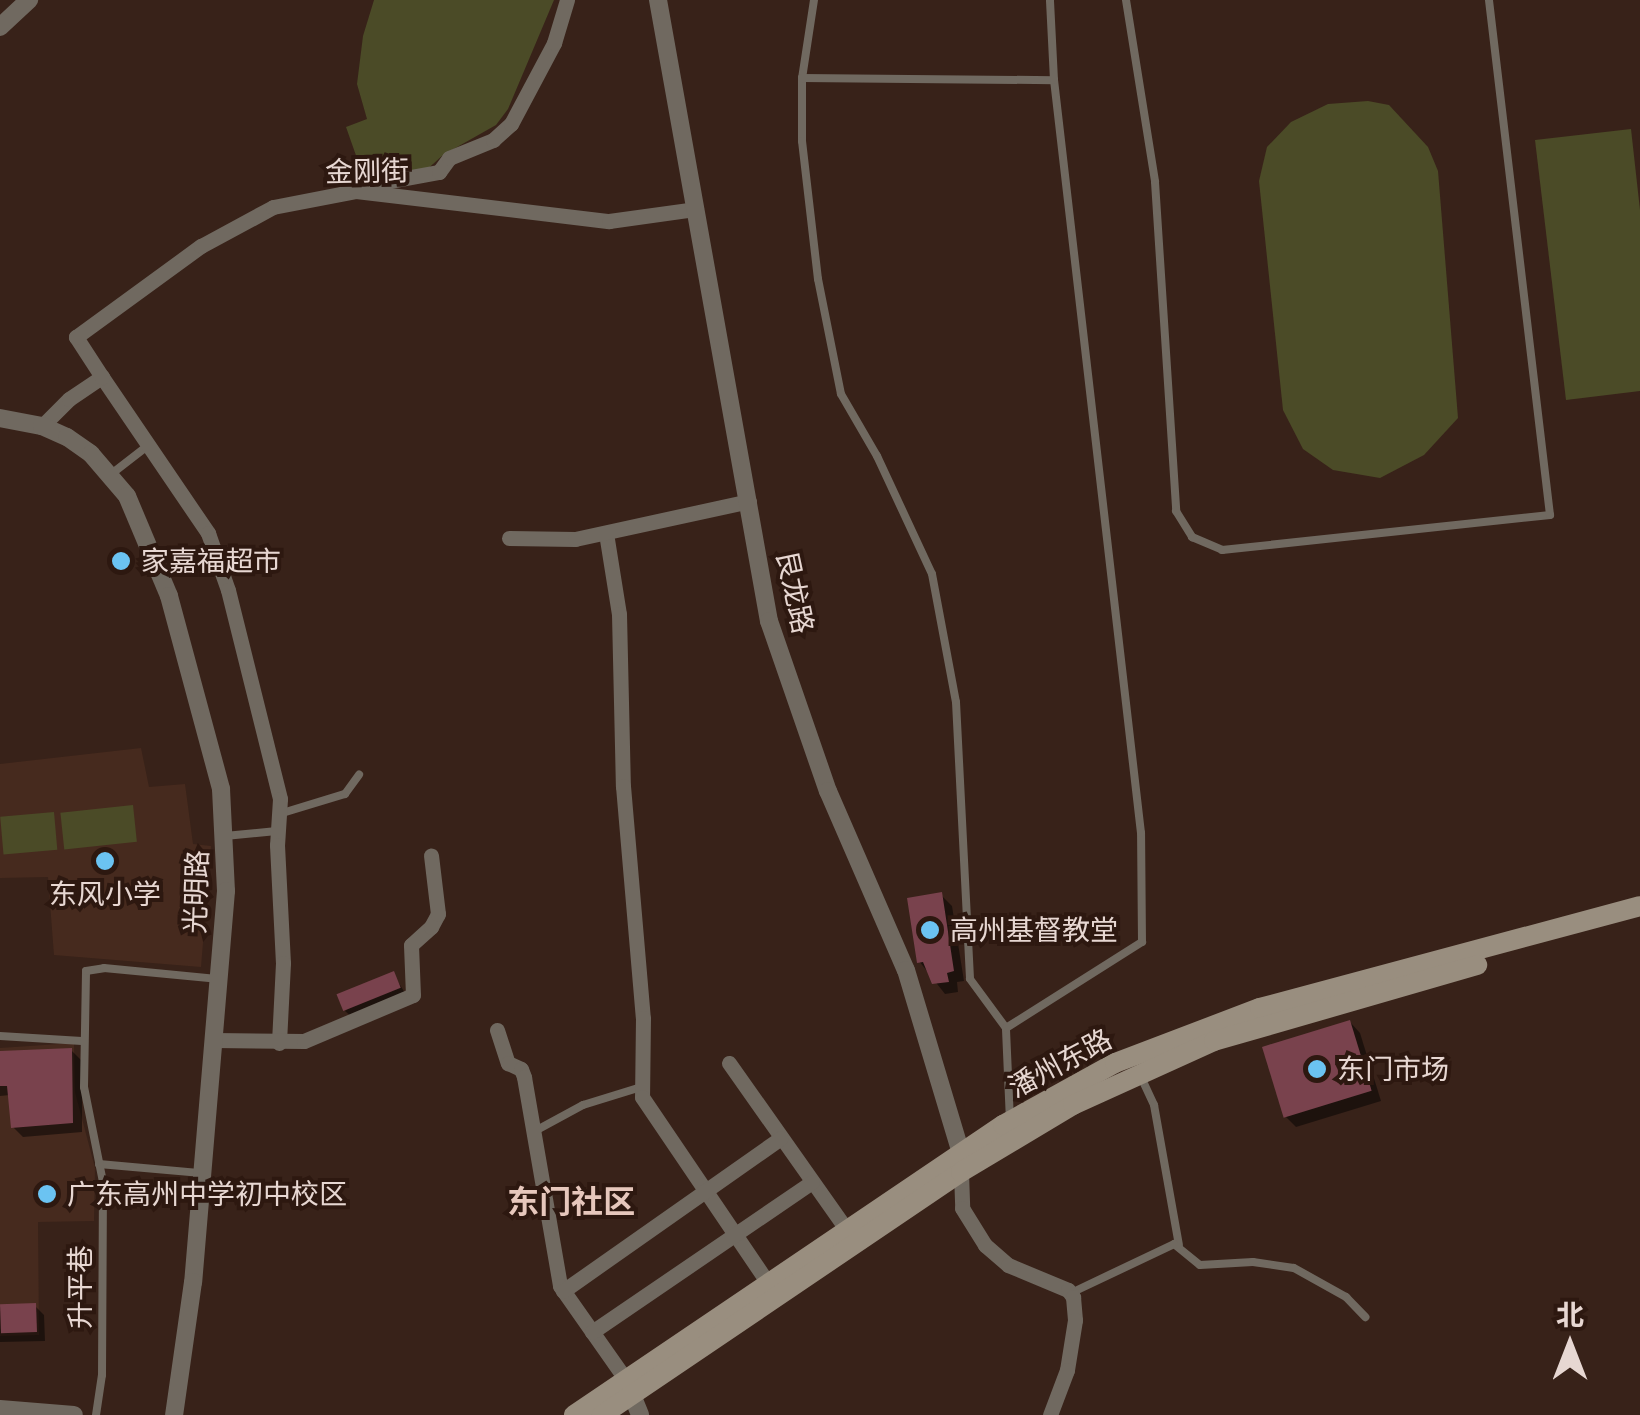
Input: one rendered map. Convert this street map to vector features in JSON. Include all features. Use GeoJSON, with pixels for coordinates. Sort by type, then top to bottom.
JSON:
{"type":"FeatureCollection","features":[{"type":"Feature","properties":{"kind":"main road","name":"潘州东路"},"geometry":{"type":"LineString","coordinates":[[574,1415],[629,1387],[1012,1130],[1132,1065],[1260,1008],[1640,906]]}},
{"type":"Feature","properties":{"kind":"main road","name":"潘州东路"},"geometry":{"type":"LineString","coordinates":[[1132,1065],[1640,920]]}},
{"type":"Feature","properties":{"kind":"main road","name":"潘州东路"},"geometry":{"type":"LineString","coordinates":[[602,1415],[629,1387]]}},
{"type":"Feature","properties":{"kind":"street"},"geometry":{"type":"LineString","coordinates":[[0,27],[29,0]]}},
{"type":"Feature","properties":{"kind":"street"},"geometry":{"type":"LineString","coordinates":[[374,192],[389,182],[439,172],[449,158],[493,140],[510,124],[554,43],[567,0]]}},
{"type":"Feature","properties":{"kind":"street","name":"艮龙路"},"geometry":{"type":"LineString","coordinates":[[658,0],[769,621],[828,791],[906,970],[961,1163]]}},
{"type":"Feature","properties":{"kind":"street","name":"金刚街"},"geometry":{"type":"LineString","coordinates":[[102,377],[76,337],[201,246],[252,216],[305,198],[374,192],[609,221],[696,210]]}},
{"type":"Feature","properties":{"kind":"street"},"geometry":{"type":"LineString","coordinates":[[42,426],[69,399],[102,377],[150,444],[219,556],[280,795],[283,938],[279,1043]]}},
{"type":"Feature","properties":{"kind":"street","name":"光明路"},"geometry":{"type":"LineString","coordinates":[[0,418],[42,426],[90,454],[110,474],[141,523],[169,596],[208,727],[225,836],[218,979],[204,1173],[174,1415]]}},
{"type":"Feature","properties":{"kind":"street"},"geometry":{"type":"LineString","coordinates":[[508,538],[575,539],[749,501]]}},
{"type":"Feature","properties":{"kind":"street"},"geometry":{"type":"LineString","coordinates":[[606,532],[619,614],[623,786],[643,1018],[641,1087],[644,1100],[773,1290]]}},
{"type":"Feature","properties":{"kind":"street"},"geometry":{"type":"LineString","coordinates":[[214,1040],[279,1043],[316,1038],[412,996],[411,945],[438,914],[431,855]]}},
{"type":"Feature","properties":{"kind":"street"},"geometry":{"type":"LineString","coordinates":[[497,1030],[508,1063],[523,1072],[563,1291],[629,1387],[640,1415]]}},
{"type":"Feature","properties":{"kind":"street"},"geometry":{"type":"LineString","coordinates":[[729,1063],[852,1237]]}},
{"type":"Feature","properties":{"kind":"street"},"geometry":{"type":"LineString","coordinates":[[563,1291],[780,1138]]}},
{"type":"Feature","properties":{"kind":"street"},"geometry":{"type":"LineString","coordinates":[[961,1163],[962,1208],[985,1245],[1008,1265],[1071,1293],[1076,1320],[1067,1370],[1050,1415]]}},
{"type":"Feature","properties":{"kind":"street"},"geometry":{"type":"LineString","coordinates":[[592,1332],[812,1182]]}},
{"type":"Feature","properties":{"kind":"street"},"geometry":{"type":"LineString","coordinates":[[0,1408],[74,1415]]}},
{"type":"Feature","properties":{"kind":"lane"},"geometry":{"type":"LineString","coordinates":[[814,0],[802,78],[806,194],[841,394],[878,456],[932,574],[956,702],[970,979],[1006,1028],[1012,1130]]}},
{"type":"Feature","properties":{"kind":"lane"},"geometry":{"type":"LineString","coordinates":[[1006,1028],[1142,942],[1139,815],[1054,80],[1050,0]]}},
{"type":"Feature","properties":{"kind":"lane"},"geometry":{"type":"LineString","coordinates":[[1126,0],[1155,182],[1176,512],[1192,537],[1222,550],[1550,515],[1490,0]]}},
{"type":"Feature","properties":{"kind":"lane"},"geometry":{"type":"LineString","coordinates":[[802,78],[1054,80]]}},
{"type":"Feature","properties":{"kind":"lane"},"geometry":{"type":"LineString","coordinates":[[110,474],[150,444]]}},
{"type":"Feature","properties":{"kind":"lane"},"geometry":{"type":"LineString","coordinates":[[225,836],[278,822],[345,794],[359,775]]}},
{"type":"Feature","properties":{"kind":"lane","name":"升平巷"},"geometry":{"type":"LineString","coordinates":[[96,1415],[102,1358],[99,1164],[86,1108],[82,1040],[88,968],[218,979]]}},
{"type":"Feature","properties":{"kind":"lane"},"geometry":{"type":"LineString","coordinates":[[0,1036],[82,1040]]}},
{"type":"Feature","properties":{"kind":"lane"},"geometry":{"type":"LineString","coordinates":[[1132,1065],[1154,1106],[1178,1245],[1200,1264],[1253,1262],[1294,1268],[1346,1298],[1366,1318]]}},
{"type":"Feature","properties":{"kind":"lane"},"geometry":{"type":"LineString","coordinates":[[536,1131],[583,1106],[641,1087]]}},
{"type":"Feature","properties":{"kind":"lane"},"geometry":{"type":"LineString","coordinates":[[99,1164],[204,1173]]}},
{"type":"Feature","properties":{"kind":"lane"},"geometry":{"type":"LineString","coordinates":[[1071,1293],[1160,1248],[1178,1245]]}},
{"type":"Feature","properties":{"kind":"shaded area"},"geometry":{"type":"Polygon","coordinates":[[[374,0],[554,0],[508,109],[496,125],[443,155],[423,173],[380,172],[374,166],[366,169],[359,164],[346,127],[367,119],[357,84],[363,36],[374,0]]]}},
{"type":"Feature","properties":{"kind":"shaded area"},"geometry":{"type":"Polygon","coordinates":[[[1368,101],[1389,105],[1428,147],[1438,171],[1458,418],[1424,455],[1380,478],[1333,470],[1303,449],[1283,410],[1259,181],[1267,147],[1291,122],[1328,104],[1368,101]]]}},
{"type":"Feature","properties":{"kind":"shaded area"},"geometry":{"type":"Polygon","coordinates":[[[1631,129],[1640,210],[1640,391],[1566,400],[1535,140],[1631,129]]]}},
{"type":"Feature","properties":{"kind":"shaded area","name":"东风小学"},"geometry":{"type":"Polygon","coordinates":[[[141,748],[149,787],[185,784],[193,844],[211,846],[201,967],[54,955],[48,877],[0,878],[0,764],[141,748]]]}},
{"type":"Feature","properties":{"kind":"shaded area"},"geometry":{"type":"Polygon","coordinates":[[[133,805],[137,842],[64,849],[60,813],[133,805]]]}},
{"type":"Feature","properties":{"kind":"shaded area"},"geometry":{"type":"Polygon","coordinates":[[[54,812],[57,850],[4,855],[0,817],[54,812]]]}},
{"type":"Feature","properties":{"kind":"shaded area","name":"广东高州中学初中校区"},"geometry":{"type":"Polygon","coordinates":[[[74,1043],[75,1092],[95,1168],[94,1221],[38,1222],[39,1335],[0,1336],[0,1048],[74,1043]]]}},
{"type":"Feature","properties":{"kind":"building","name":"高州基督教堂"},"geometry":{"type":"Polygon","coordinates":[[[942,892],[954,971],[947,973],[949,982],[932,984],[923,962],[917,963],[907,898],[942,892]]]}},
{"type":"Feature","properties":{"kind":"building"},"geometry":{"type":"Polygon","coordinates":[[[394,971],[401,988],[343,1011],[337,994],[394,971]]]}},
{"type":"Feature","properties":{"kind":"building","name":"东门市场"},"geometry":{"type":"Polygon","coordinates":[[[1350,1020],[1372,1091],[1284,1118],[1262,1047],[1350,1020]]]}},
{"type":"Feature","properties":{"kind":"building"},"geometry":{"type":"Polygon","coordinates":[[[72,1048],[73,1123],[11,1128],[7,1086],[0,1086],[0,1051],[72,1048]]]}},
{"type":"Feature","properties":{"kind":"building"},"geometry":{"type":"Polygon","coordinates":[[[36,1303],[37,1332],[1,1333],[0,1304],[36,1303]]]}},
{"type":"Feature","properties":{"kind":"place","name":"家嘉福超市"},"geometry":{"type":"Point","coordinates":[121,561]}},
{"type":"Feature","properties":{"kind":"place","name":"东风小学"},"geometry":{"type":"Point","coordinates":[105,861]}},
{"type":"Feature","properties":{"kind":"place","name":"高州基督教堂"},"geometry":{"type":"Point","coordinates":[930,930]}},
{"type":"Feature","properties":{"kind":"place","name":"东门市场"},"geometry":{"type":"Point","coordinates":[1317,1069]}},
{"type":"Feature","properties":{"kind":"place","name":"广东高州中学初中校区"},"geometry":{"type":"Point","coordinates":[47,1194]}},
{"type":"Feature","properties":{"kind":"district","name":"东门社区"},"geometry":{"type":"Point","coordinates":[571,1202]}}]}
